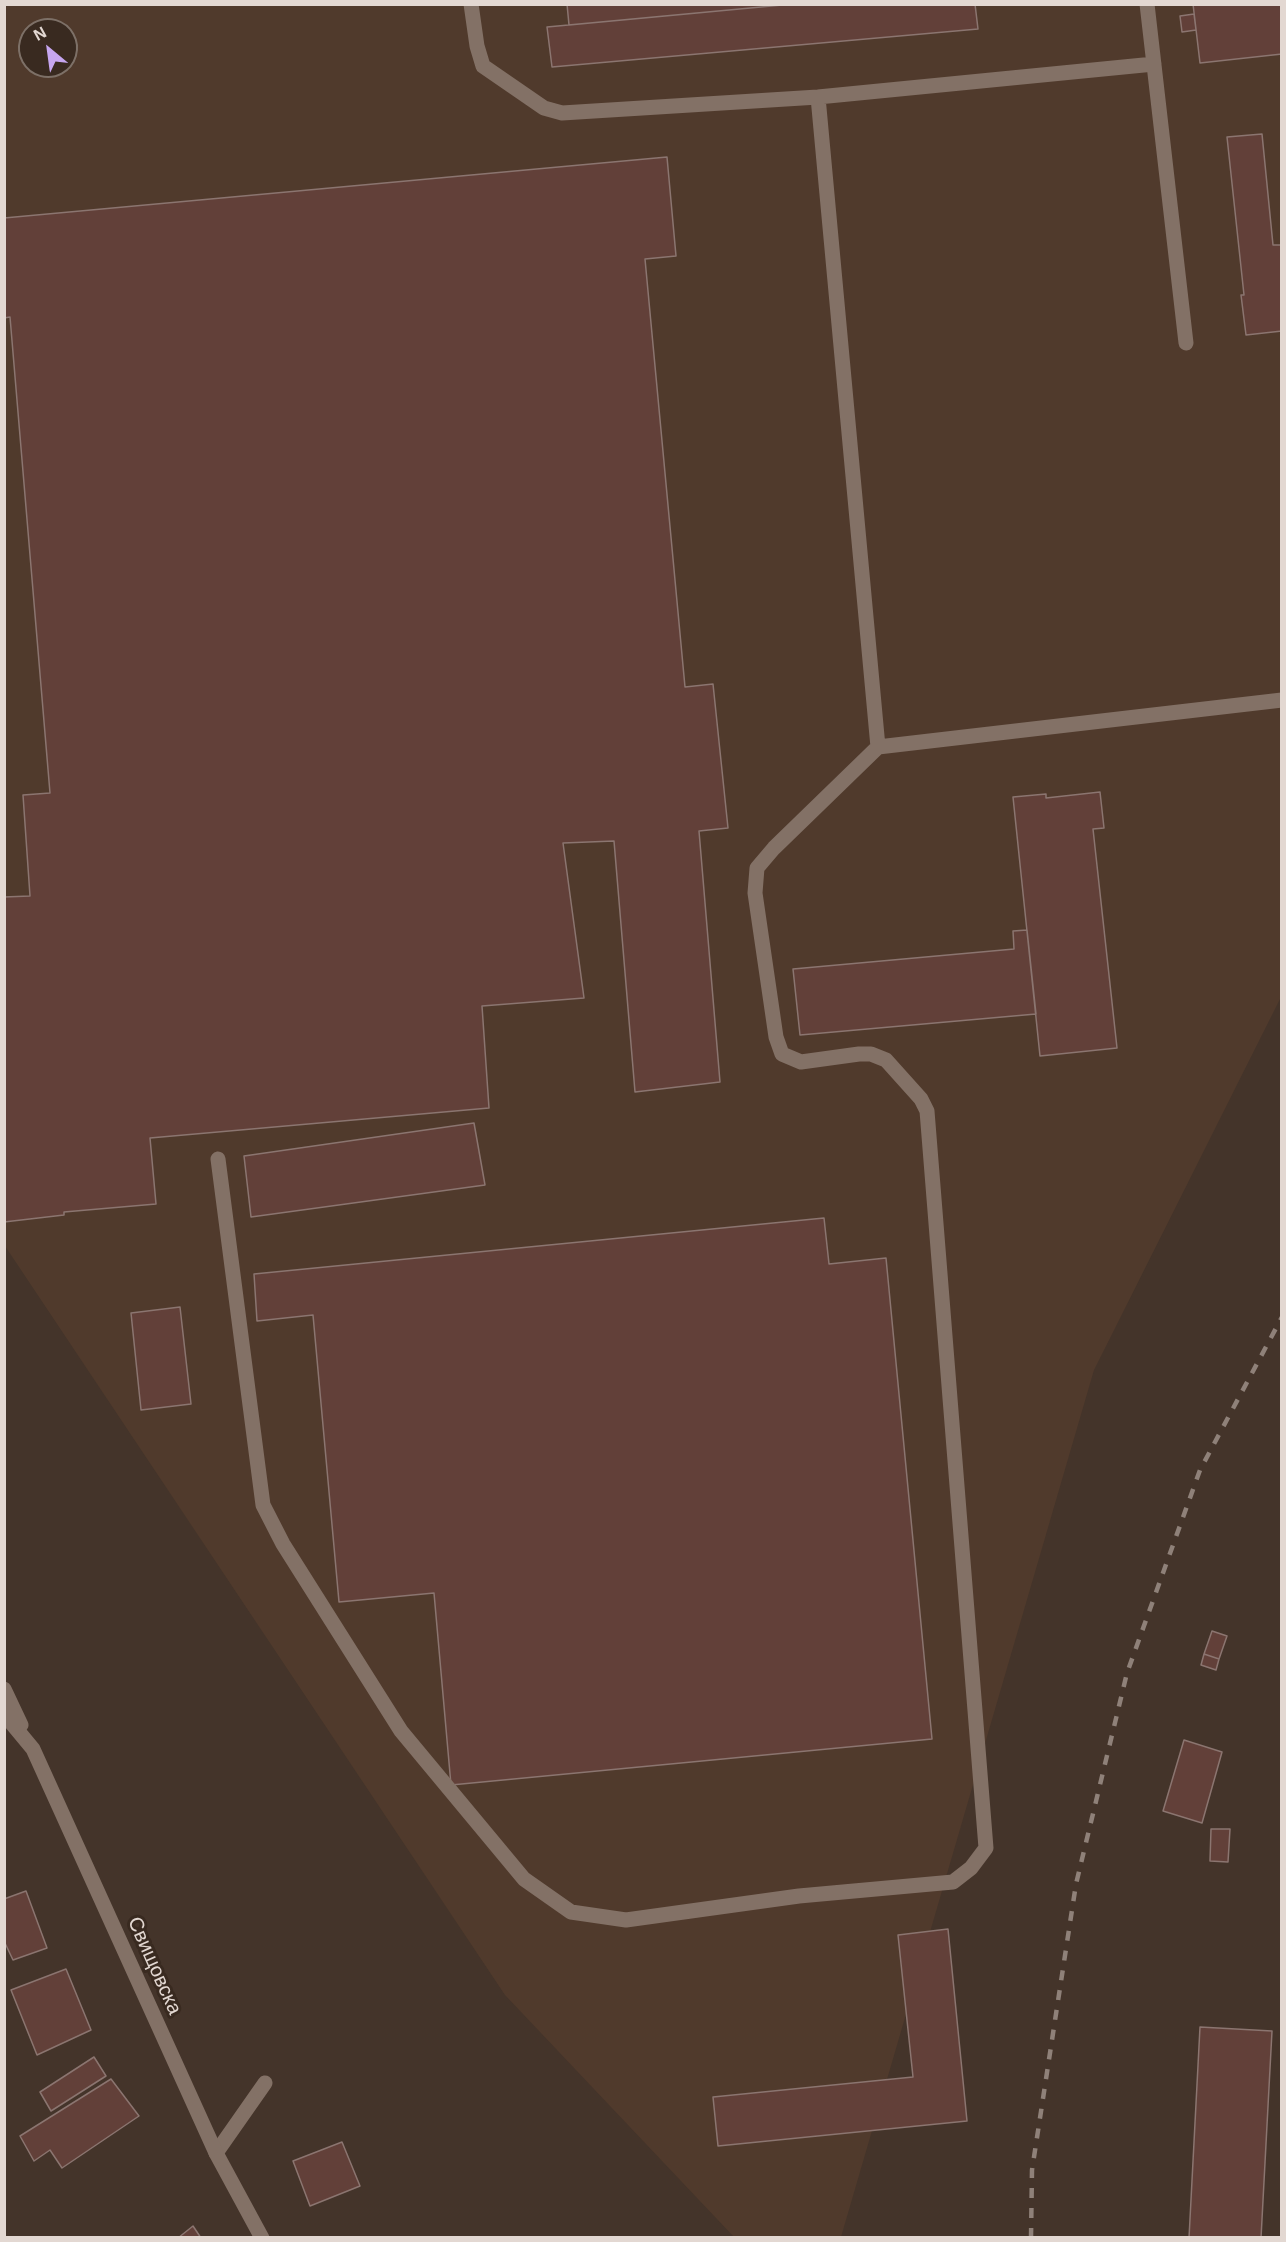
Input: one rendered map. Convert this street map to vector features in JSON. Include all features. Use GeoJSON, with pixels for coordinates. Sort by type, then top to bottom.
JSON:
{"type":"FeatureCollection","features":[{"type":"Feature","properties":{"kind":"street"},"geometry":{"type":"LineString","coordinates":[[471,4],[477,46],[483,66],[544,108],[562,113],[818,97],[1154,64]]}},
{"type":"Feature","properties":{"kind":"street"},"geometry":{"type":"LineString","coordinates":[[1147,4],[1186,343]]}},
{"type":"Feature","properties":{"kind":"street"},"geometry":{"type":"LineString","coordinates":[[818,97],[878,747]]}},
{"type":"Feature","properties":{"kind":"street"},"geometry":{"type":"LineString","coordinates":[[218,1159],[263,1505],[283,1544],[401,1731],[524,1879],[571,1912],[626,1920],[799,1896],[953,1882],[971,1868],[986,1848],[927,1111],[914,1091],[886,1060],[871,1054],[801,1062],[782,1054],[776,1037],[755,892],[757,868],[878,747],[1281,700]]}},
{"type":"Feature","properties":{"kind":"street"},"geometry":{"type":"LineString","coordinates":[[4,1689],[33,1749]]}},
{"type":"Feature","properties":{"kind":"street","name":"Свищовска"},"geometry":{"type":"LineString","coordinates":[[4,1714],[33,1749],[216,2153],[262,2238]]}},
{"type":"Feature","properties":{"kind":"street"},"geometry":{"type":"LineString","coordinates":[[216,2153],[265,2083]]}},
{"type":"Feature","properties":{"kind":"shaded area"},"geometry":{"type":"Polygon","coordinates":[[[4,5],[1281,5],[1281,997],[1094,1370],[841,2237],[734,2237],[505,1995],[5,1246],[4,5]]]}},
{"type":"Feature","properties":{"kind":"building"},"geometry":{"type":"Polygon","coordinates":[[[567,4],[793,4],[569,25],[567,4]]]}},
{"type":"Feature","properties":{"kind":"building"},"geometry":{"type":"Polygon","coordinates":[[[793,4],[975,4],[978,29],[552,67],[547,27],[793,4]]]}},
{"type":"Feature","properties":{"kind":"building"},"geometry":{"type":"Polygon","coordinates":[[[1193,4],[1282,4],[1282,54],[1200,63],[1193,4]]]}},
{"type":"Feature","properties":{"kind":"building"},"geometry":{"type":"Polygon","coordinates":[[[1194,14],[1196,30],[1182,32],[1180,16],[1194,14]]]}},
{"type":"Feature","properties":{"kind":"building"},"geometry":{"type":"Polygon","coordinates":[[[1262,134],[1273,245],[1282,245],[1282,331],[1246,335],[1241,295],[1244,295],[1227,137],[1262,134]]]}},
{"type":"Feature","properties":{"kind":"building"},"geometry":{"type":"Polygon","coordinates":[[[667,157],[676,256],[645,259],[685,687],[713,684],[728,828],[699,831],[720,1082],[635,1092],[614,841],[563,843],[584,998],[482,1006],[489,1108],[150,1138],[156,1204],[64,1212],[64,1215],[4,1222],[4,897],[30,896],[23,795],[50,793],[10,317],[4,318],[4,218],[667,157]]]}},
{"type":"Feature","properties":{"kind":"building"},"geometry":{"type":"Polygon","coordinates":[[[1100,792],[1104,828],[1093,829],[1117,1048],[1040,1056],[1013,797],[1046,794],[1046,798],[1100,792]]]}},
{"type":"Feature","properties":{"kind":"building"},"geometry":{"type":"Polygon","coordinates":[[[1027,930],[1036,1014],[800,1035],[793,969],[1014,949],[1013,931],[1027,930]]]}},
{"type":"Feature","properties":{"kind":"building"},"geometry":{"type":"Polygon","coordinates":[[[474,1123],[485,1185],[251,1217],[244,1156],[474,1123]]]}},
{"type":"Feature","properties":{"kind":"building"},"geometry":{"type":"Polygon","coordinates":[[[824,1218],[829,1264],[886,1258],[932,1739],[451,1785],[434,1593],[339,1602],[313,1315],[257,1321],[254,1274],[824,1218]]]}},
{"type":"Feature","properties":{"kind":"building"},"geometry":{"type":"Polygon","coordinates":[[[180,1307],[191,1404],[141,1410],[131,1313],[180,1307]]]}},
{"type":"Feature","properties":{"kind":"building"},"geometry":{"type":"Polygon","coordinates":[[[1212,1631],[1227,1636],[1219,1659],[1204,1654],[1212,1631]]]}},
{"type":"Feature","properties":{"kind":"building"},"geometry":{"type":"Polygon","coordinates":[[[1204,1654],[1219,1659],[1216,1670],[1201,1665],[1204,1654]]]}},
{"type":"Feature","properties":{"kind":"building"},"geometry":{"type":"Polygon","coordinates":[[[1184,1740],[1222,1752],[1202,1823],[1163,1811],[1184,1740]]]}},
{"type":"Feature","properties":{"kind":"building"},"geometry":{"type":"Polygon","coordinates":[[[1211,1829],[1230,1829],[1228,1862],[1210,1861],[1211,1829]]]}},
{"type":"Feature","properties":{"kind":"building"},"geometry":{"type":"Polygon","coordinates":[[[26,1891],[47,1948],[13,1960],[4,1941],[4,1899],[26,1891]]]}},
{"type":"Feature","properties":{"kind":"building"},"geometry":{"type":"Polygon","coordinates":[[[948,1929],[967,2121],[718,2146],[713,2097],[913,2077],[898,1935],[948,1929]]]}},
{"type":"Feature","properties":{"kind":"building"},"geometry":{"type":"Polygon","coordinates":[[[66,1969],[91,2030],[37,2055],[11,1990],[66,1969]]]}},
{"type":"Feature","properties":{"kind":"building"},"geometry":{"type":"Polygon","coordinates":[[[1200,2027],[1272,2031],[1261,2238],[1189,2238],[1200,2027]]]}},
{"type":"Feature","properties":{"kind":"building"},"geometry":{"type":"Polygon","coordinates":[[[94,2057],[106,2076],[51,2111],[40,2092],[94,2057]]]}},
{"type":"Feature","properties":{"kind":"building"},"geometry":{"type":"Polygon","coordinates":[[[111,2079],[139,2116],[62,2168],[50,2150],[34,2161],[20,2136],[111,2079]]]}},
{"type":"Feature","properties":{"kind":"building"},"geometry":{"type":"Polygon","coordinates":[[[342,2142],[360,2186],[310,2206],[293,2161],[342,2142]]]}},
{"type":"Feature","properties":{"kind":"building"},"geometry":{"type":"Polygon","coordinates":[[[193,2226],[201,2238],[178,2238],[193,2226]]]}},
{"type":"Feature","properties":{"kind":"railway"},"geometry":{"type":"LineString","coordinates":[[1031,2238],[1032,2170],[1076,1884],[1127,1673],[1200,1470],[1282,1317]]}}]}
